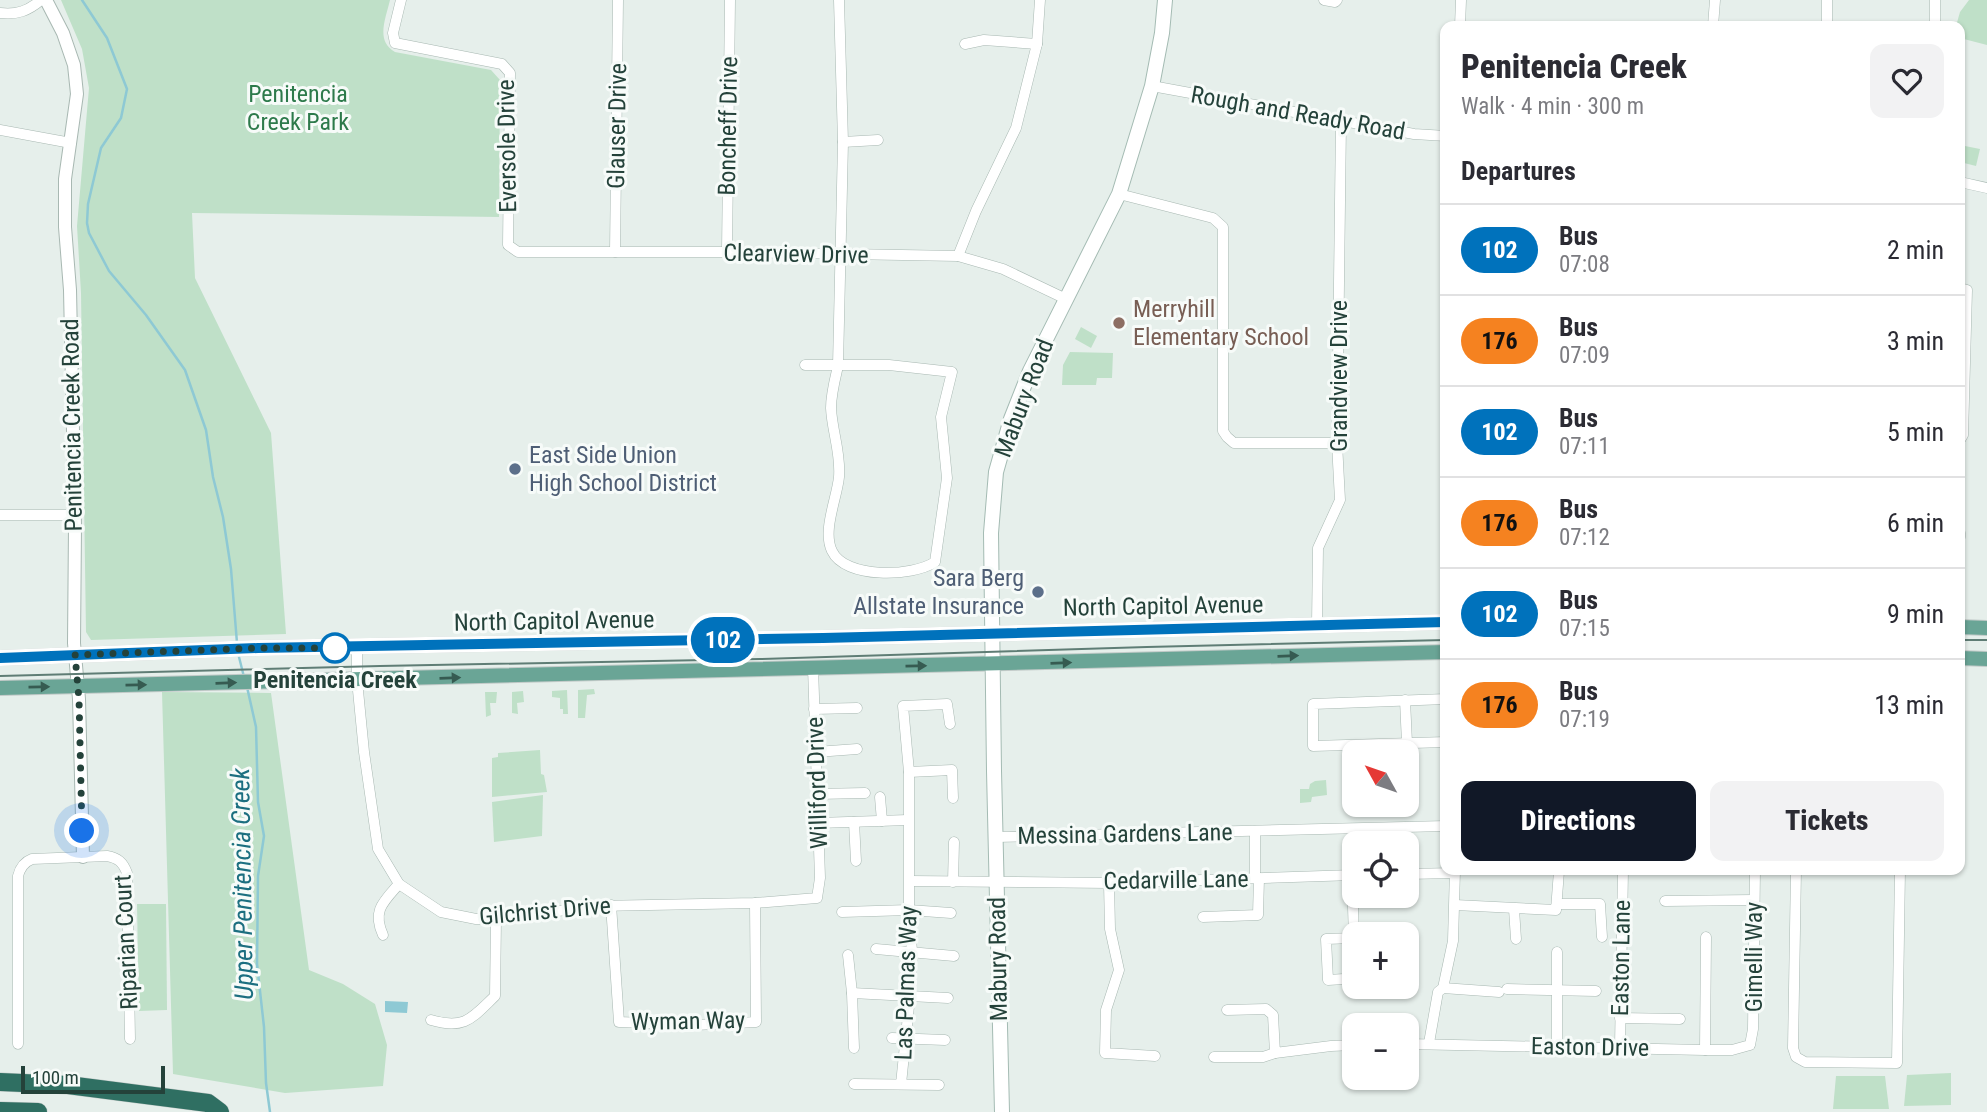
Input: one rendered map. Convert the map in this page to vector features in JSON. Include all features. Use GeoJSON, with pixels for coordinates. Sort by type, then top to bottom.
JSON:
{"type":"FeatureCollection","features":[{"type":"Feature","properties":{"kind":"highway"},"geometry":{"type":"LineString","coordinates":[[0,1082],[68,1085],[208,1103],[220,1112]]}},
{"type":"Feature","properties":{"kind":"highway"},"geometry":{"type":"LineString","coordinates":[[0,1111],[38,1112]]}},
{"type":"Feature","properties":{"kind":"main road","name":"Mabury Road"},"geometry":{"type":"LineString","coordinates":[[1002,1110],[991,533],[996,472],[1011,419],[1030,371],[1119,194],[1152,86],[1166,0]]}},
{"type":"Feature","properties":{"kind":"main road","name":"North Capitol Avenue"},"geometry":{"type":"LineString","coordinates":[[0,658],[258,648],[356,648],[1440,622]]}},
{"type":"Feature","properties":{"kind":"main road"},"geometry":{"type":"LineString","coordinates":[[1965,627],[1987,628]]}},
{"type":"Feature","properties":{"kind":"main road"},"geometry":{"type":"LineString","coordinates":[[0,688],[1440,652]]}},
{"type":"Feature","properties":{"kind":"main road"},"geometry":{"type":"LineString","coordinates":[[1965,658],[1987,659]]}},
{"type":"Feature","properties":{"kind":"street"},"geometry":{"type":"LineString","coordinates":[[0,13],[13,14],[29,10],[43,0]]}},
{"type":"Feature","properties":{"kind":"street","name":"Penitencia Creek Road"},"geometry":{"type":"LineString","coordinates":[[43,0],[63,33],[74,65],[77,94],[65,179],[65,227],[69,290],[75,655],[83,857]]}},
{"type":"Feature","properties":{"kind":"street","name":"Eversole Drive"},"geometry":{"type":"LineString","coordinates":[[401,0],[393,33],[395,43],[502,64],[510,73],[508,245],[518,252]]}},
{"type":"Feature","properties":{"kind":"street","name":"Glauser Drive"},"geometry":{"type":"LineString","coordinates":[[615,252],[618,0]]}},
{"type":"Feature","properties":{"kind":"street","name":"Boncheff Drive"},"geometry":{"type":"LineString","coordinates":[[727,252],[730,0]]}},
{"type":"Feature","properties":{"kind":"street"},"geometry":{"type":"LineString","coordinates":[[805,365],[838,366],[889,365],[952,372],[941,417],[946,460],[945,497],[935,562],[928,567],[893,573],[866,570],[842,564],[830,548],[831,516],[839,477],[839,450],[831,408],[838,366],[843,142],[839,0]]}},
{"type":"Feature","properties":{"kind":"street"},"geometry":{"type":"LineString","coordinates":[[958,256],[976,211],[1016,128],[1037,44],[1040,0]]}},
{"type":"Feature","properties":{"kind":"street"},"geometry":{"type":"LineString","coordinates":[[1324,0],[1337,0]]}},
{"type":"Feature","properties":{"kind":"street"},"geometry":{"type":"LineString","coordinates":[[1460,21],[1461,0]]}},
{"type":"Feature","properties":{"kind":"street"},"geometry":{"type":"LineString","coordinates":[[1713,21],[1715,0]]}},
{"type":"Feature","properties":{"kind":"street"},"geometry":{"type":"LineString","coordinates":[[1827,0],[1827,21]]}},
{"type":"Feature","properties":{"kind":"street"},"geometry":{"type":"LineString","coordinates":[[1935,0],[1935,21]]}},
{"type":"Feature","properties":{"kind":"street"},"geometry":{"type":"LineString","coordinates":[[965,44],[984,40],[1037,44]]}},
{"type":"Feature","properties":{"kind":"street","name":"Rough and Ready Road"},"geometry":{"type":"LineString","coordinates":[[1152,86],[1414,134],[1440,136]]}},
{"type":"Feature","properties":{"kind":"street","name":"Grandview Drive"},"geometry":{"type":"LineString","coordinates":[[1317,625],[1318,548],[1340,500],[1337,443],[1341,121]]}},
{"type":"Feature","properties":{"kind":"street"},"geometry":{"type":"LineString","coordinates":[[0,130],[71,143]]}},
{"type":"Feature","properties":{"kind":"street"},"geometry":{"type":"LineString","coordinates":[[843,142],[878,141]]}},
{"type":"Feature","properties":{"kind":"street"},"geometry":{"type":"LineString","coordinates":[[1965,183],[1987,188]]}},
{"type":"Feature","properties":{"kind":"street"},"geometry":{"type":"LineString","coordinates":[[1119,194],[1213,218],[1223,227],[1223,431],[1227,437],[1234,443],[1337,443]]}},
{"type":"Feature","properties":{"kind":"street","name":"Clearview Drive"},"geometry":{"type":"LineString","coordinates":[[518,252],[958,256],[1003,269],[1066,299]]}},
{"type":"Feature","properties":{"kind":"street"},"geometry":{"type":"LineString","coordinates":[[1965,289],[1965,362]]}},
{"type":"Feature","properties":{"kind":"street"},"geometry":{"type":"LineString","coordinates":[[0,515],[74,515]]}},
{"type":"Feature","properties":{"kind":"street","name":"Gilchrist Drive"},"geometry":{"type":"LineString","coordinates":[[356,648],[364,752],[378,849],[399,884],[441,912],[476,919],[496,919],[611,905],[755,903],[817,898]]}},
{"type":"Feature","properties":{"kind":"street","name":"Williford Drive"},"geometry":{"type":"LineString","coordinates":[[813,667],[820,878],[817,898]]}},
{"type":"Feature","properties":{"kind":"street"},"geometry":{"type":"LineString","coordinates":[[1342,745],[1313,746],[1312,704],[1440,699]]}},
{"type":"Feature","properties":{"kind":"street"},"geometry":{"type":"LineString","coordinates":[[1405,700],[1407,740]]}},
{"type":"Feature","properties":{"kind":"street","name":"Las Palmas Way"},"geometry":{"type":"LineString","coordinates":[[901,1084],[912,952],[909,910],[909,772],[903,706],[947,704],[950,724]]}},
{"type":"Feature","properties":{"kind":"street"},"geometry":{"type":"LineString","coordinates":[[814,709],[858,708]]}},
{"type":"Feature","properties":{"kind":"street"},"geometry":{"type":"LineString","coordinates":[[1419,743],[1440,742]]}},
{"type":"Feature","properties":{"kind":"street"},"geometry":{"type":"LineString","coordinates":[[816,751],[857,749]]}},
{"type":"Feature","properties":{"kind":"street"},"geometry":{"type":"LineString","coordinates":[[909,772],[952,769],[953,798]]}},
{"type":"Feature","properties":{"kind":"street"},"geometry":{"type":"LineString","coordinates":[[817,794],[865,793]]}},
{"type":"Feature","properties":{"kind":"street"},"geometry":{"type":"LineString","coordinates":[[880,797],[882,821]]}},
{"type":"Feature","properties":{"kind":"street"},"geometry":{"type":"LineString","coordinates":[[818,822],[908,820]]}},
{"type":"Feature","properties":{"kind":"street"},"geometry":{"type":"LineString","coordinates":[[854,822],[856,861]]}},
{"type":"Feature","properties":{"kind":"street","name":"Messina Gardens Lane"},"geometry":{"type":"LineString","coordinates":[[996,837],[1440,826]]}},
{"type":"Feature","properties":{"kind":"street","name":"Messina Gardens Lane"},"geometry":{"type":"LineString","coordinates":[[1203,917],[1258,915],[1255,831]]}},
{"type":"Feature","properties":{"kind":"street"},"geometry":{"type":"LineString","coordinates":[[953,883],[954,842]]}},
{"type":"Feature","properties":{"kind":"street"},"geometry":{"type":"LineString","coordinates":[[18,1044],[18,876],[24,863],[32,859],[83,857]]}},
{"type":"Feature","properties":{"kind":"street","name":"Riparian Court"},"geometry":{"type":"LineString","coordinates":[[83,857],[116,858],[121,861],[127,873],[130,1039]]}},
{"type":"Feature","properties":{"kind":"street"},"geometry":{"type":"LineString","coordinates":[[1419,874],[1440,873]]}},
{"type":"Feature","properties":{"kind":"street","name":"Cedarville Lane"},"geometry":{"type":"LineString","coordinates":[[997,883],[1108,883],[1342,875]]}},
{"type":"Feature","properties":{"kind":"street"},"geometry":{"type":"LineString","coordinates":[[1429,1043],[1438,992],[1443,988],[1454,941],[1455,875]]}},
{"type":"Feature","properties":{"kind":"street"},"geometry":{"type":"LineString","coordinates":[[1455,905],[1556,910],[1559,875]]}},
{"type":"Feature","properties":{"kind":"street","name":"Easton Lane"},"geometry":{"type":"LineString","coordinates":[[1620,1047],[1623,875]]}},
{"type":"Feature","properties":{"kind":"street","name":"Gimelli Way"},"geometry":{"type":"LineString","coordinates":[[1750,1045],[1753,1029],[1755,875]]}},
{"type":"Feature","properties":{"kind":"street"},"geometry":{"type":"LineString","coordinates":[[1796,875],[1793,1048],[1796,1057],[1805,1062],[1897,1063],[1900,875]]}},
{"type":"Feature","properties":{"kind":"street","name":"Las Palmas Way"},"geometry":{"type":"LineString","coordinates":[[910,881],[997,883]]}},
{"type":"Feature","properties":{"kind":"street"},"geometry":{"type":"LineString","coordinates":[[1108,883],[1110,929],[1119,970],[1106,1010],[1105,1053],[1155,1056]]}},
{"type":"Feature","properties":{"kind":"street"},"geometry":{"type":"LineString","coordinates":[[383,935],[377,921],[381,905],[399,884]]}},
{"type":"Feature","properties":{"kind":"street"},"geometry":{"type":"LineString","coordinates":[[1665,901],[1754,900]]}},
{"type":"Feature","properties":{"kind":"street","name":"Wyman Way"},"geometry":{"type":"LineString","coordinates":[[611,905],[619,1021],[695,1025],[756,1022],[755,903]]}},
{"type":"Feature","properties":{"kind":"street"},"geometry":{"type":"LineString","coordinates":[[1558,904],[1600,904],[1602,937]]}},
{"type":"Feature","properties":{"kind":"street"},"geometry":{"type":"LineString","coordinates":[[1514,909],[1516,939]]}},
{"type":"Feature","properties":{"kind":"street"},"geometry":{"type":"LineString","coordinates":[[842,912],[909,910],[951,913]]}},
{"type":"Feature","properties":{"kind":"street"},"geometry":{"type":"LineString","coordinates":[[431,1020],[443,1024],[467,1022],[495,996],[496,919]]}},
{"type":"Feature","properties":{"kind":"street"},"geometry":{"type":"LineString","coordinates":[[1705,1050],[1706,937]]}},
{"type":"Feature","properties":{"kind":"street"},"geometry":{"type":"LineString","coordinates":[[1342,938],[1326,939],[1328,980],[1342,979]]}},
{"type":"Feature","properties":{"kind":"street"},"geometry":{"type":"LineString","coordinates":[[876,949],[954,956]]}},
{"type":"Feature","properties":{"kind":"street"},"geometry":{"type":"LineString","coordinates":[[1557,952],[1557,1046]]}},
{"type":"Feature","properties":{"kind":"street"},"geometry":{"type":"LineString","coordinates":[[848,955],[854,1048]]}},
{"type":"Feature","properties":{"kind":"street"},"geometry":{"type":"LineString","coordinates":[[1443,988],[1597,991]]}},
{"type":"Feature","properties":{"kind":"street"},"geometry":{"type":"LineString","coordinates":[[852,993],[948,998]]}},
{"type":"Feature","properties":{"kind":"street"},"geometry":{"type":"LineString","coordinates":[[1227,1010],[1266,1009],[1273,1015],[1275,1053]]}},
{"type":"Feature","properties":{"kind":"street"},"geometry":{"type":"LineString","coordinates":[[1620,1018],[1680,1020]]}},
{"type":"Feature","properties":{"kind":"street"},"geometry":{"type":"LineString","coordinates":[[892,1038],[946,1040]]}},
{"type":"Feature","properties":{"kind":"street","name":"Easton Drive"},"geometry":{"type":"LineString","coordinates":[[1419,1043],[1705,1050],[1732,1050],[1750,1045]]}},
{"type":"Feature","properties":{"kind":"street"},"geometry":{"type":"LineString","coordinates":[[1214,1057],[1263,1057],[1275,1053],[1342,1046]]}},
{"type":"Feature","properties":{"kind":"street","name":"Las Palmas Way"},"geometry":{"type":"LineString","coordinates":[[855,1084],[939,1085]]}},
{"type":"Feature","properties":{"kind":"green space","name":"Penitencia Creek Park"},"geometry":{"type":"Polygon","coordinates":[[[61,0],[390,0],[384,35],[385,42],[395,52],[491,70],[500,80],[499,217],[192,213],[195,278],[271,433],[286,634],[91,640],[86,632],[81,293],[77,226],[89,88],[82,49],[61,0]]]}},
{"type":"Feature","properties":{"kind":"green space"},"geometry":{"type":"Polygon","coordinates":[[[1969,0],[1987,0],[1987,45],[1965,39],[1965,21],[1957,21],[1969,0]]]}},
{"type":"Feature","properties":{"kind":"green space"},"geometry":{"type":"Polygon","coordinates":[[[1965,146],[1980,149],[1976,166],[1965,163],[1965,146]]]}},
{"type":"Feature","properties":{"kind":"green space"},"geometry":{"type":"Polygon","coordinates":[[[1081,327],[1097,336],[1091,348],[1075,339],[1081,327]]]}},
{"type":"Feature","properties":{"kind":"green space"},"geometry":{"type":"Polygon","coordinates":[[[1070,352],[1113,353],[1112,378],[1097,378],[1096,385],[1062,385],[1063,365],[1070,352]]]}},
{"type":"Feature","properties":{"kind":"green space"},"geometry":{"type":"Polygon","coordinates":[[[594,689],[595,694],[587,695],[585,718],[578,718],[578,690],[594,689]]]}},
{"type":"Feature","properties":{"kind":"green space"},"geometry":{"type":"Polygon","coordinates":[[[567,690],[568,714],[563,714],[560,698],[552,697],[552,691],[567,690]]]}},
{"type":"Feature","properties":{"kind":"green space"},"geometry":{"type":"Polygon","coordinates":[[[523,691],[524,702],[517,703],[518,714],[512,713],[512,692],[523,691]]]}},
{"type":"Feature","properties":{"kind":"green space"},"geometry":{"type":"Polygon","coordinates":[[[162,692],[271,693],[309,970],[343,984],[375,1004],[387,1045],[383,1086],[285,1093],[173,1074],[162,692]]]}},
{"type":"Feature","properties":{"kind":"green space"},"geometry":{"type":"Polygon","coordinates":[[[485,692],[497,692],[496,703],[490,703],[491,715],[486,717],[485,692]]]}},
{"type":"Feature","properties":{"kind":"green space"},"geometry":{"type":"Polygon","coordinates":[[[540,750],[541,774],[544,775],[547,792],[492,797],[492,758],[498,757],[498,753],[540,750]]]}},
{"type":"Feature","properties":{"kind":"green space"},"geometry":{"type":"Polygon","coordinates":[[[1326,780],[1327,795],[1312,797],[1311,802],[1300,803],[1300,789],[1309,789],[1310,784],[1315,781],[1326,780]]]}},
{"type":"Feature","properties":{"kind":"green space"},"geometry":{"type":"Polygon","coordinates":[[[543,795],[542,836],[494,842],[492,802],[543,795]]]}},
{"type":"Feature","properties":{"kind":"green space"},"geometry":{"type":"Polygon","coordinates":[[[137,904],[166,904],[167,1010],[139,1011],[137,904]]]}},
{"type":"Feature","properties":{"kind":"green space"},"geometry":{"type":"Polygon","coordinates":[[[1951,1073],[1951,1105],[1904,1106],[1907,1075],[1951,1073]]]}},
{"type":"Feature","properties":{"kind":"green space"},"geometry":{"type":"Polygon","coordinates":[[[1836,1076],[1885,1076],[1889,1109],[1833,1109],[1836,1076]]]}},
{"type":"Feature","properties":{"kind":"water"},"geometry":{"type":"Polygon","coordinates":[[[385,1001],[408,1002],[407,1013],[385,1012],[385,1001]]]}},
{"type":"Feature","properties":{"kind":"waterway","name":"Upper Penitencia Creek"},"geometry":{"type":"LineString","coordinates":[[82,0],[107,38],[127,89],[121,118],[101,148],[88,204],[89,233],[109,271],[146,315],[185,370],[206,430],[213,477],[223,517],[231,569],[237,643]]}},
{"type":"Feature","properties":{"kind":"waterway","name":"Upper Penitencia Creek"},"geometry":{"type":"LineString","coordinates":[[238,653],[244,677]]}},
{"type":"Feature","properties":{"kind":"waterway","name":"Upper Penitencia Creek"},"geometry":{"type":"LineString","coordinates":[[247,687],[256,727],[258,802],[264,836],[258,876],[257,964],[270,1112]]}},
{"type":"Feature","properties":{"kind":"tram line"},"geometry":{"type":"LineString","coordinates":[[0,676],[1440,640]]}},
{"type":"Feature","properties":{"kind":"tram line"},"geometry":{"type":"LineString","coordinates":[[1965,640],[1987,640]]}},
{"type":"Feature","properties":{"kind":"bus line","name":"102"},"geometry":{"type":"LineString","coordinates":[[0,658],[258,648],[823,638],[1440,622]]}},
{"type":"Feature","properties":{"kind":"place","name":"Merryhill Elementary School"},"geometry":{"type":"Point","coordinates":[1119,323]}},
{"type":"Feature","properties":{"kind":"place","name":"East Side Union High School District"},"geometry":{"type":"Point","coordinates":[515,469]}},
{"type":"Feature","properties":{"kind":"place","name":"Sara Berg Allstate Insurance"},"geometry":{"type":"Point","coordinates":[1038,592]}},
{"type":"Feature","properties":{"kind":"place","name":"Penitencia Creek"},"geometry":{"type":"Point","coordinates":[335,648]}},
{"type":"Feature","properties":{"kind":"route"},"geometry":{"type":"LineString","coordinates":[[82,831],[79,699],[75,655],[335,648]]}}]}
